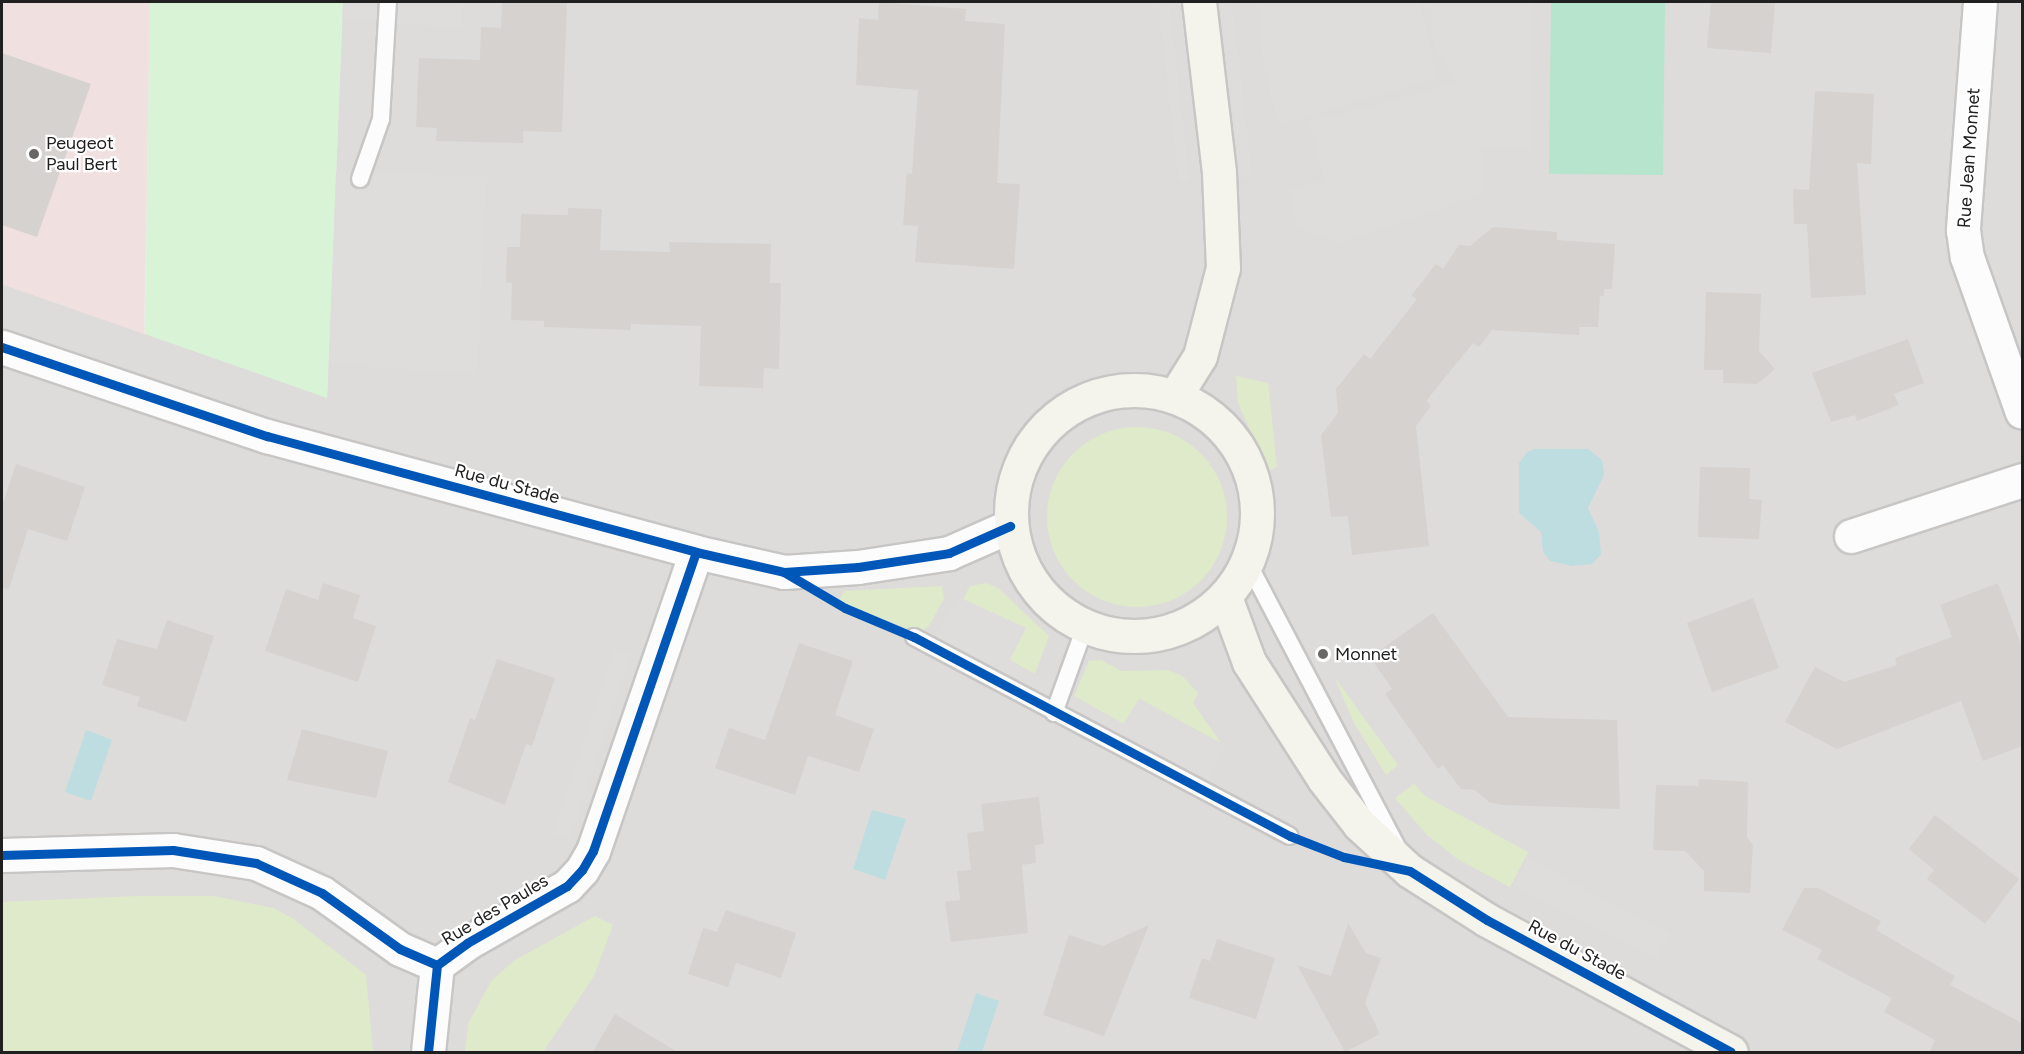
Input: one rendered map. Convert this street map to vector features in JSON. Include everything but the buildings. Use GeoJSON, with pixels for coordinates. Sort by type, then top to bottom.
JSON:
{"type":"FeatureCollection","features":[{"type":"Feature","properties":{"kind":"street"},"geometry":{"type":"LineString","coordinates":[[1175,396],[1200,356],[1223,268],[1219,172],[1199,2]]}},
{"type":"Feature","properties":{"kind":"street","name":"Rue Jean Monnet"},"geometry":{"type":"LineString","coordinates":[[1980,2],[1963,230],[1967,257],[2022,412]]}},
{"type":"Feature","properties":{"kind":"street","name":"Rue du Stade"},"geometry":{"type":"LineString","coordinates":[[2,347],[267,436],[696,552],[784,572],[858,567],[949,553],[1010,526]]}},
{"type":"Feature","properties":{"kind":"street"},"geometry":{"type":"LineString","coordinates":[[1135,388],[1175,396],[1211,416],[1238,446],[1250,474],[1257,523],[1248,563],[1225,597],[1195,621],[1159,634],[1122,636],[1085,627],[1056,610],[1034,586],[1018,557],[1010,526],[1013,484],[1030,446],[1058,415],[1094,395],[1135,388]]}},
{"type":"Feature","properties":{"kind":"street"},"geometry":{"type":"LineString","coordinates":[[1851,536],[2022,480]]}},
{"type":"Feature","properties":{"kind":"street","name":"Rue des Paules"},"geometry":{"type":"LineString","coordinates":[[2,855],[173,850],[256,863],[322,893],[400,949],[437,965],[467,943],[567,886],[582,870],[593,851],[696,552]]}},
{"type":"Feature","properties":{"kind":"street","name":"Rue du Stade"},"geometry":{"type":"LineString","coordinates":[[1225,597],[1249,662],[1323,779],[1359,824],[1410,871],[1487,920],[1731,1053]]}},
{"type":"Feature","properties":{"kind":"street"},"geometry":{"type":"LineString","coordinates":[[428,1053],[437,965]]}},
{"type":"Feature","properties":{"kind":"lane"},"geometry":{"type":"LineString","coordinates":[[360,179],[381,119],[388,2]]}},
{"type":"Feature","properties":{"kind":"lane"},"geometry":{"type":"LineString","coordinates":[[1248,563],[1410,871]]}},
{"type":"Feature","properties":{"kind":"lane"},"geometry":{"type":"LineString","coordinates":[[1054,713],[1085,627]]}},
{"type":"Feature","properties":{"kind":"lane"},"geometry":{"type":"LineString","coordinates":[[914,637],[1290,836]]}},
{"type":"Feature","properties":{"kind":"shaded area"},"geometry":{"type":"Polygon","coordinates":[[[2,2],[150,2],[144,334],[2,284],[2,2]]]}},
{"type":"Feature","properties":{"kind":"shaded area"},"geometry":{"type":"Polygon","coordinates":[[[343,2],[2022,2],[2022,1052],[2,1052],[2,284],[327,397],[343,2]]]}},
{"type":"Feature","properties":{"kind":"shaded area"},"geometry":{"type":"Polygon","coordinates":[[[343,2],[462,2],[462,28],[342,19],[343,2]]]}},
{"type":"Feature","properties":{"kind":"shaded area"},"geometry":{"type":"Polygon","coordinates":[[[1158,2],[1169,2],[1189,180],[1179,182],[1158,2]]]}},
{"type":"Feature","properties":{"kind":"shaded area"},"geometry":{"type":"Polygon","coordinates":[[[1220,2],[1232,2],[1252,176],[1240,178],[1220,2]]]}},
{"type":"Feature","properties":{"kind":"shaded area"},"geometry":{"type":"Polygon","coordinates":[[[1258,2],[1420,2],[1437,78],[1278,125],[1262,54],[1258,2]]]}},
{"type":"Feature","properties":{"kind":"shaded area"},"geometry":{"type":"Polygon","coordinates":[[[1430,2],[1533,2],[1532,150],[1483,147],[1484,193],[1340,243],[1296,226],[1288,188],[1324,181],[1309,122],[1457,83],[1434,45],[1430,2]]]}},
{"type":"Feature","properties":{"kind":"shaded area"},"geometry":{"type":"Polygon","coordinates":[[[336,171],[487,177],[477,374],[329,364],[336,171]]]}},
{"type":"Feature","properties":{"kind":"shaded area"},"geometry":{"type":"Polygon","coordinates":[[[959,597],[1026,628],[1010,660],[1123,724],[1139,699],[1225,746],[1207,787],[933,641],[959,597]]]}},
{"type":"Feature","properties":{"kind":"shaded area"},"geometry":{"type":"Polygon","coordinates":[[[615,648],[632,654],[570,840],[553,833],[615,648]]]}},
{"type":"Feature","properties":{"kind":"shaded area"},"geometry":{"type":"Polygon","coordinates":[[[1528,859],[1669,933],[1656,959],[1514,886],[1528,859]]]}},
{"type":"Feature","properties":{"kind":"green space"},"geometry":{"type":"Polygon","coordinates":[[[150,2],[343,2],[327,398],[145,334],[150,2]]]}},
{"type":"Feature","properties":{"kind":"green space"},"geometry":{"type":"Polygon","coordinates":[[[1551,2],[1665,2],[1663,175],[1549,174],[1551,2]]]}},
{"type":"Feature","properties":{"kind":"green space"},"geometry":{"type":"Polygon","coordinates":[[[1236,376],[1268,383],[1277,467],[1270,470],[1238,403],[1236,376]]]}},
{"type":"Feature","properties":{"kind":"green space"},"geometry":{"type":"Polygon","coordinates":[[[1137,427],[1155,428],[1172,433],[1201,453],[1221,482],[1226,499],[1226,535],[1221,552],[1201,581],[1172,601],[1155,606],[1137,607],[1119,606],[1102,601],[1073,581],[1053,552],[1048,535],[1047,517],[1048,499],[1053,482],[1073,453],[1102,433],[1119,428],[1137,427]]]}},
{"type":"Feature","properties":{"kind":"green space"},"geometry":{"type":"Polygon","coordinates":[[[986,583],[998,588],[1049,636],[1035,674],[1010,660],[963,599],[970,586],[986,583]]]}},
{"type":"Feature","properties":{"kind":"green space"},"geometry":{"type":"Polygon","coordinates":[[[942,586],[944,599],[929,626],[919,633],[842,603],[840,599],[844,591],[942,586]]]}},
{"type":"Feature","properties":{"kind":"green space"},"geometry":{"type":"Polygon","coordinates":[[[1101,660],[1121,671],[1168,670],[1182,676],[1198,693],[1193,703],[1221,743],[1140,699],[1124,724],[1074,696],[1089,661],[1101,660]]]}},
{"type":"Feature","properties":{"kind":"green space"},"geometry":{"type":"Polygon","coordinates":[[[1335,678],[1398,765],[1386,775],[1354,723],[1335,678]]]}},
{"type":"Feature","properties":{"kind":"green space"},"geometry":{"type":"Polygon","coordinates":[[[1414,784],[1425,796],[1528,852],[1510,887],[1459,860],[1427,835],[1395,798],[1414,784]]]}},
{"type":"Feature","properties":{"kind":"green space"},"geometry":{"type":"Polygon","coordinates":[[[138,896],[214,896],[273,908],[292,918],[366,975],[373,1052],[2,1052],[2,902],[138,896]]]}},
{"type":"Feature","properties":{"kind":"green space"},"geometry":{"type":"Polygon","coordinates":[[[595,916],[613,925],[594,976],[543,1052],[465,1052],[468,1024],[492,980],[515,960],[595,916]]]}},
{"type":"Feature","properties":{"kind":"water"},"geometry":{"type":"Polygon","coordinates":[[[1535,449],[1588,449],[1602,460],[1604,475],[1588,508],[1599,532],[1601,554],[1592,564],[1572,566],[1550,561],[1543,552],[1541,532],[1519,513],[1519,463],[1527,452],[1535,449]]]}},
{"type":"Feature","properties":{"kind":"water"},"geometry":{"type":"Polygon","coordinates":[[[86,730],[112,740],[91,801],[65,792],[86,730]]]}},
{"type":"Feature","properties":{"kind":"water"},"geometry":{"type":"Polygon","coordinates":[[[872,810],[906,819],[885,880],[853,869],[872,810]]]}},
{"type":"Feature","properties":{"kind":"water"},"geometry":{"type":"Polygon","coordinates":[[[976,993],[999,1001],[982,1052],[957,1052],[976,993]]]}},
{"type":"Feature","properties":{"kind":"cycle path"},"geometry":{"type":"LineString","coordinates":[[2,347],[267,436],[696,552],[784,572],[858,567],[949,553],[1010,526]]}},
{"type":"Feature","properties":{"kind":"cycle path"},"geometry":{"type":"LineString","coordinates":[[437,965],[467,943],[567,886],[582,870],[593,851],[696,552]]}},
{"type":"Feature","properties":{"kind":"cycle path"},"geometry":{"type":"LineString","coordinates":[[784,572],[845,608],[914,637],[1290,836],[1344,857],[1410,871],[1487,920],[1731,1052]]}},
{"type":"Feature","properties":{"kind":"cycle path"},"geometry":{"type":"LineString","coordinates":[[2,855],[173,850],[256,863],[322,893],[400,949],[437,965]]}},
{"type":"Feature","properties":{"kind":"cycle path"},"geometry":{"type":"LineString","coordinates":[[428,1052],[437,965]]}},
{"type":"Feature","properties":{"kind":"place","name":"Peugeot Paul Bert"},"geometry":{"type":"Point","coordinates":[34,154]}},
{"type":"Feature","properties":{"kind":"place","name":"Monnet"},"geometry":{"type":"Point","coordinates":[1323,654]}}]}
